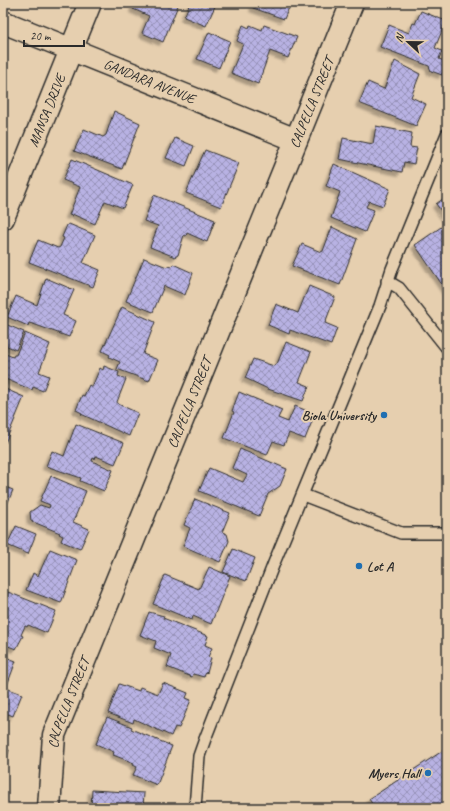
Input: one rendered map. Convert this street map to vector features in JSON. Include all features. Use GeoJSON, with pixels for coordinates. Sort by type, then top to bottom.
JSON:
{"type":"FeatureCollection","features":[{"type":"Feature","properties":{"kind":"street","name":"MANSA DRIVE"},"geometry":{"type":"LineString","coordinates":[[3,218],[90,3]]}},
{"type":"Feature","properties":{"kind":"street","name":"CALPELLA STREET"},"geometry":{"type":"LineString","coordinates":[[48,808],[54,735],[352,3]]}},
{"type":"Feature","properties":{"kind":"street","name":"GANDARA AVENUE"},"geometry":{"type":"LineString","coordinates":[[3,22],[296,140]]}},
{"type":"Feature","properties":{"kind":"lane"},"geometry":{"type":"LineString","coordinates":[[195,808],[199,756],[205,739],[380,306],[387,281],[447,134]]}},
{"type":"Feature","properties":{"kind":"lane"},"geometry":{"type":"LineString","coordinates":[[387,281],[399,288],[447,348]]}},
{"type":"Feature","properties":{"kind":"lane"},"geometry":{"type":"LineString","coordinates":[[303,495],[401,532],[447,533]]}},
{"type":"Feature","properties":{"kind":"building"},"geometry":{"type":"Polygon","coordinates":[[[135,3],[179,3],[163,42],[142,33],[149,16],[133,9],[135,3]]]}},
{"type":"Feature","properties":{"kind":"building"},"geometry":{"type":"Polygon","coordinates":[[[190,3],[216,4],[206,26],[184,17],[190,3]]]}},
{"type":"Feature","properties":{"kind":"building"},"geometry":{"type":"Polygon","coordinates":[[[255,3],[291,3],[284,19],[253,8],[255,3]]]}},
{"type":"Feature","properties":{"kind":"building"},"geometry":{"type":"Polygon","coordinates":[[[421,11],[446,21],[435,48],[442,51],[439,59],[447,62],[442,75],[431,71],[429,66],[380,47],[389,25],[409,33],[413,23],[415,24],[421,11]]]}},
{"type":"Feature","properties":{"kind":"building"},"geometry":{"type":"Polygon","coordinates":[[[243,25],[249,28],[250,25],[262,30],[264,25],[297,37],[288,58],[270,51],[258,84],[231,73],[243,44],[237,41],[243,25]]]}},
{"type":"Feature","properties":{"kind":"building"},"geometry":{"type":"Polygon","coordinates":[[[209,32],[230,41],[219,68],[197,59],[209,32]]]}},
{"type":"Feature","properties":{"kind":"building"},"geometry":{"type":"Polygon","coordinates":[[[395,61],[420,74],[411,97],[426,104],[416,126],[359,103],[368,82],[384,89],[395,61]]]}},
{"type":"Feature","properties":{"kind":"building"},"geometry":{"type":"Polygon","coordinates":[[[114,111],[140,123],[122,169],[74,151],[84,129],[103,137],[106,135],[114,111]]]}},
{"type":"Feature","properties":{"kind":"building"},"geometry":{"type":"Polygon","coordinates":[[[376,126],[412,133],[410,147],[417,148],[414,164],[404,162],[402,172],[339,159],[343,138],[373,144],[376,126]]]}},
{"type":"Feature","properties":{"kind":"building"},"geometry":{"type":"Polygon","coordinates":[[[175,138],[194,146],[186,166],[166,158],[175,138]]]}},
{"type":"Feature","properties":{"kind":"building"},"geometry":{"type":"Polygon","coordinates":[[[205,150],[239,163],[221,207],[186,193],[205,150]]]}},
{"type":"Feature","properties":{"kind":"building"},"geometry":{"type":"Polygon","coordinates":[[[72,159],[133,185],[123,208],[105,201],[95,224],[72,214],[72,216],[69,215],[80,187],[63,180],[72,159]]]}},
{"type":"Feature","properties":{"kind":"building"},"geometry":{"type":"Polygon","coordinates":[[[334,164],[390,189],[383,206],[369,201],[366,207],[374,210],[365,232],[331,218],[340,192],[326,186],[334,164]]]}},
{"type":"Feature","properties":{"kind":"building"},"geometry":{"type":"Polygon","coordinates":[[[154,195],[215,220],[207,242],[187,233],[186,236],[184,235],[178,255],[175,257],[150,247],[158,226],[144,221],[154,195]]]}},
{"type":"Feature","properties":{"kind":"building"},"geometry":{"type":"Polygon","coordinates":[[[447,196],[447,219],[436,204],[447,196]]]}},
{"type":"Feature","properties":{"kind":"building"},"geometry":{"type":"Polygon","coordinates":[[[447,223],[447,292],[415,245],[447,223]]]}},
{"type":"Feature","properties":{"kind":"building"},"geometry":{"type":"Polygon","coordinates":[[[69,224],[95,235],[83,263],[100,270],[93,287],[29,262],[38,240],[58,248],[60,247],[64,238],[62,237],[67,225],[69,224]]]}},
{"type":"Feature","properties":{"kind":"building"},"geometry":{"type":"Polygon","coordinates":[[[332,227],[357,239],[340,285],[292,266],[302,244],[321,252],[323,251],[332,227]]]}},
{"type":"Feature","properties":{"kind":"building"},"geometry":{"type":"Polygon","coordinates":[[[144,258],[167,267],[171,267],[173,264],[193,273],[185,295],[164,286],[153,312],[126,301],[144,258]]]}},
{"type":"Feature","properties":{"kind":"building"},"geometry":{"type":"Polygon","coordinates":[[[46,278],[74,290],[63,315],[76,321],[69,337],[33,324],[29,323],[28,326],[7,317],[16,296],[37,305],[46,278]]]}},
{"type":"Feature","properties":{"kind":"building"},"geometry":{"type":"Polygon","coordinates":[[[309,286],[335,297],[325,323],[337,328],[331,345],[290,330],[289,334],[268,325],[276,304],[298,313],[309,286]]]}},
{"type":"Feature","properties":{"kind":"building"},"geometry":{"type":"Polygon","coordinates":[[[122,307],[155,322],[143,354],[158,360],[149,381],[117,369],[120,362],[109,357],[110,355],[102,351],[122,307]]]}},
{"type":"Feature","properties":{"kind":"building"},"geometry":{"type":"Polygon","coordinates":[[[3,323],[24,332],[16,350],[3,344],[3,323]]]}},
{"type":"Feature","properties":{"kind":"building"},"geometry":{"type":"Polygon","coordinates":[[[25,333],[50,344],[39,372],[49,376],[43,391],[33,387],[32,390],[3,378],[3,353],[13,357],[16,355],[25,333]]]}},
{"type":"Feature","properties":{"kind":"building"},"geometry":{"type":"Polygon","coordinates":[[[286,342],[311,352],[299,382],[309,386],[303,401],[268,389],[245,378],[253,359],[274,366],[277,364],[286,342]]]}},
{"type":"Feature","properties":{"kind":"building"},"geometry":{"type":"Polygon","coordinates":[[[104,366],[119,372],[118,376],[126,379],[117,402],[118,404],[138,413],[129,436],[81,414],[82,413],[76,410],[82,395],[84,396],[89,385],[92,387],[100,368],[103,370],[104,366]]]}},
{"type":"Feature","properties":{"kind":"building"},"geometry":{"type":"Polygon","coordinates":[[[3,388],[24,397],[5,443],[3,443],[3,388]]]}},
{"type":"Feature","properties":{"kind":"building"},"geometry":{"type":"Polygon","coordinates":[[[239,392],[282,410],[278,418],[288,422],[295,406],[315,414],[305,439],[289,433],[284,445],[273,441],[267,455],[224,438],[234,412],[232,411],[239,392]]]}},
{"type":"Feature","properties":{"kind":"building"},"geometry":{"type":"Polygon","coordinates":[[[76,424],[124,443],[115,464],[96,456],[95,459],[93,458],[92,461],[113,470],[104,491],[80,481],[81,478],[46,466],[52,451],[64,456],[76,424]]]}},
{"type":"Feature","properties":{"kind":"building"},"geometry":{"type":"Polygon","coordinates":[[[240,449],[287,469],[280,486],[268,494],[259,516],[199,491],[209,468],[243,482],[247,475],[232,468],[240,449]]]}},
{"type":"Feature","properties":{"kind":"building"},"geometry":{"type":"Polygon","coordinates":[[[51,476],[86,491],[73,522],[89,529],[80,549],[61,541],[63,536],[59,534],[60,533],[31,521],[30,512],[40,505],[49,508],[50,505],[40,501],[51,476]]]}},
{"type":"Feature","properties":{"kind":"building"},"geometry":{"type":"Polygon","coordinates":[[[3,486],[13,490],[6,507],[3,506],[3,486]]]}},
{"type":"Feature","properties":{"kind":"building"},"geometry":{"type":"Polygon","coordinates":[[[195,499],[230,513],[222,532],[227,534],[229,541],[220,562],[183,546],[190,528],[184,525],[195,499]]]}},
{"type":"Feature","properties":{"kind":"building"},"geometry":{"type":"Polygon","coordinates":[[[16,526],[36,534],[28,554],[7,545],[16,526]]]}},
{"type":"Feature","properties":{"kind":"building"},"geometry":{"type":"Polygon","coordinates":[[[50,549],[77,560],[61,603],[26,590],[33,573],[38,576],[50,549]]]}},
{"type":"Feature","properties":{"kind":"building"},"geometry":{"type":"Polygon","coordinates":[[[233,549],[255,558],[246,581],[223,572],[233,549]]]}},
{"type":"Feature","properties":{"kind":"building"},"geometry":{"type":"Polygon","coordinates":[[[209,567],[230,576],[211,624],[193,616],[192,620],[153,604],[165,575],[199,589],[209,567]]]}},
{"type":"Feature","properties":{"kind":"building"},"geometry":{"type":"Polygon","coordinates":[[[8,592],[56,611],[47,633],[28,625],[27,627],[25,626],[21,635],[23,636],[16,649],[3,644],[3,603],[8,592]]]}},
{"type":"Feature","properties":{"kind":"building"},"geometry":{"type":"Polygon","coordinates":[[[149,612],[164,616],[163,618],[208,636],[205,645],[212,648],[208,657],[211,658],[207,673],[206,672],[204,677],[193,674],[192,677],[167,667],[171,655],[154,648],[156,641],[140,635],[149,612]]]}},
{"type":"Feature","properties":{"kind":"building"},"geometry":{"type":"Polygon","coordinates":[[[3,656],[16,661],[6,688],[22,694],[13,716],[3,712],[3,656]]]}},
{"type":"Feature","properties":{"kind":"building"},"geometry":{"type":"Polygon","coordinates":[[[163,683],[188,693],[186,698],[191,700],[179,728],[175,727],[171,736],[134,719],[133,723],[108,713],[119,684],[139,691],[140,687],[158,694],[163,683]]]}},
{"type":"Feature","properties":{"kind":"building"},"geometry":{"type":"Polygon","coordinates":[[[107,717],[172,746],[157,785],[133,775],[137,767],[133,765],[134,763],[113,755],[114,752],[96,744],[107,717]]]}},
{"type":"Feature","properties":{"kind":"building"},"geometry":{"type":"Polygon","coordinates":[[[3,748],[9,750],[3,772],[3,748]]]}},
{"type":"Feature","properties":{"kind":"building","name":"Myers Hall"},"geometry":{"type":"Polygon","coordinates":[[[447,748],[447,808],[375,808],[369,799],[447,748]]]}},
{"type":"Feature","properties":{"kind":"building"},"geometry":{"type":"Polygon","coordinates":[[[92,790],[144,793],[143,808],[91,808],[92,790]]]}},
{"type":"Feature","properties":{"kind":"place","name":"Biola University"},"geometry":{"type":"Point","coordinates":[384,415]}},
{"type":"Feature","properties":{"kind":"place","name":"Lot A"},"geometry":{"type":"Point","coordinates":[359,566]}},
{"type":"Feature","properties":{"kind":"place","name":"Myers Hall"},"geometry":{"type":"Point","coordinates":[428,773]}}]}
